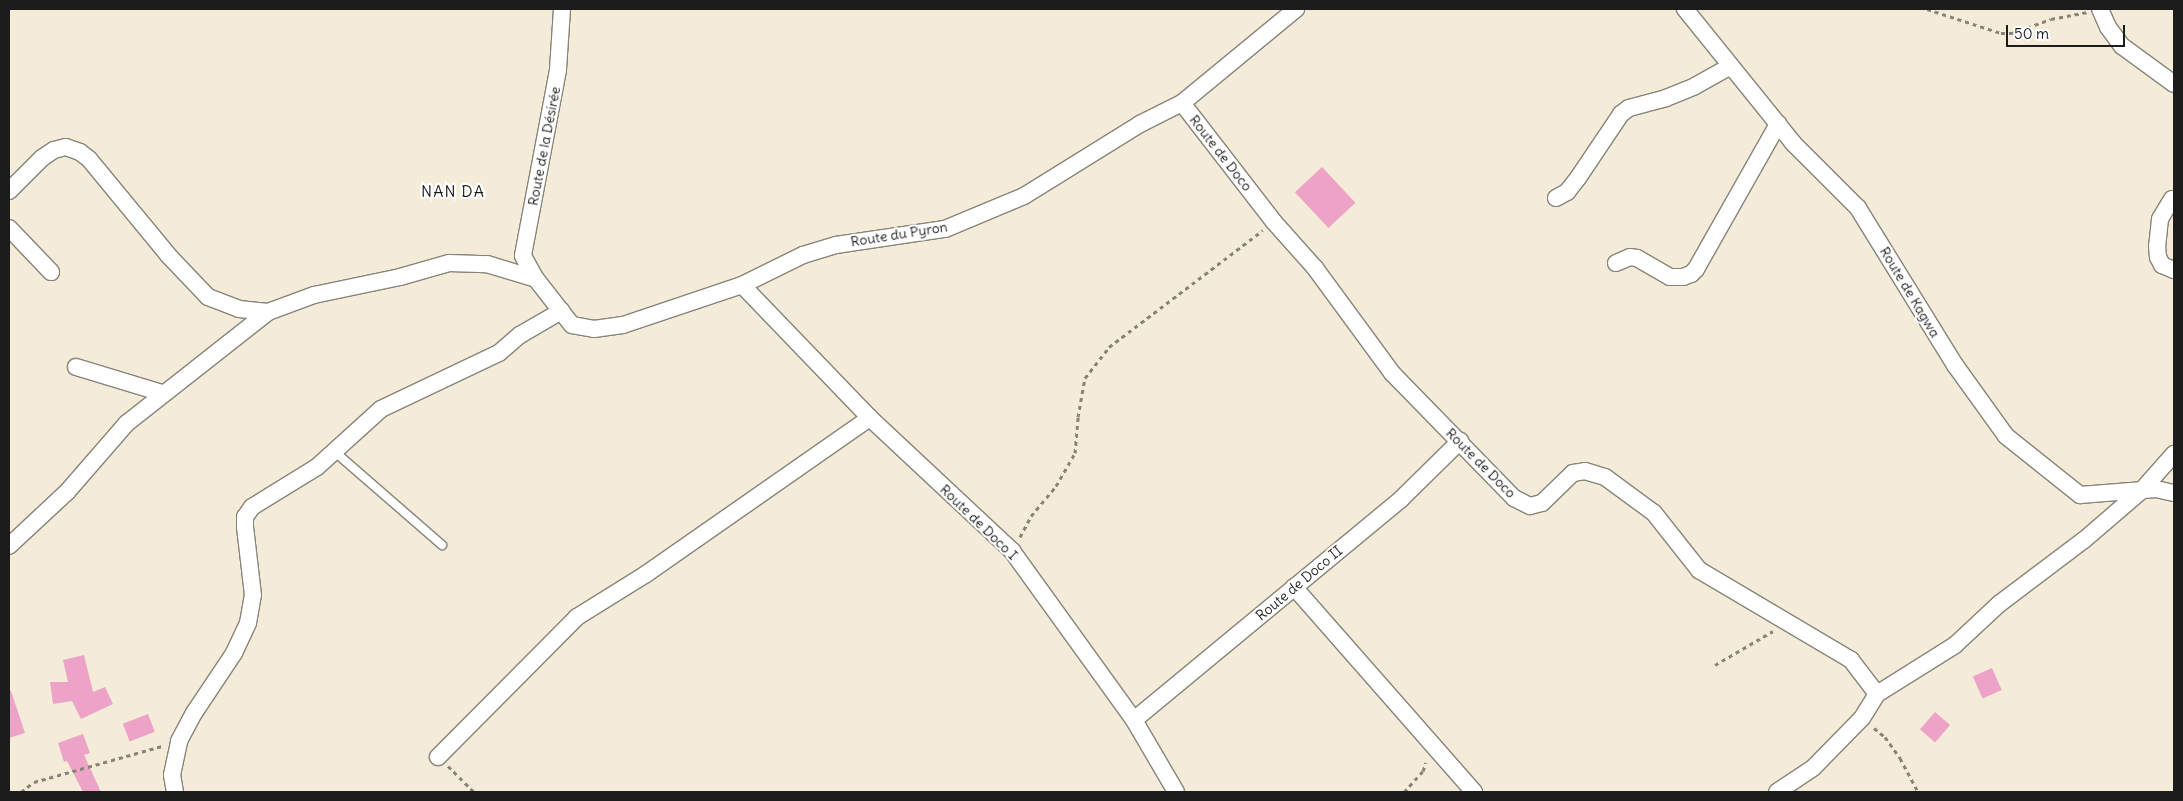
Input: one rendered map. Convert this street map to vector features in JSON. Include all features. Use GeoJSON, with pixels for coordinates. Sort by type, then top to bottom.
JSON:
{"type":"FeatureCollection","features":[{"type":"Feature","properties":{"kind":"street","name":"Route de la Désirée"},"geometry":{"type":"LineString","coordinates":[[536,279],[523,256],[558,70],[562,9]]}},
{"type":"Feature","properties":{"kind":"street","name":"Route du Pyron"},"geometry":{"type":"LineString","coordinates":[[536,279],[572,325],[594,329],[623,325],[742,285],[804,254],[836,245],[945,229],[1024,196],[1140,124],[1182,102],[1296,9]]}},
{"type":"Feature","properties":{"kind":"street","name":"Route de Kagwa"},"geometry":{"type":"LineString","coordinates":[[1685,9],[1793,143],[1858,208],[1955,366],[2006,436],[2080,495],[2156,489],[2174,493]]}},
{"type":"Feature","properties":{"kind":"street"},"geometry":{"type":"LineString","coordinates":[[2101,9],[2108,27],[2122,46],[2174,84]]}},
{"type":"Feature","properties":{"kind":"street"},"geometry":{"type":"LineString","coordinates":[[1556,198],[1567,192],[1578,178],[1621,114],[1629,108],[1666,98],[1695,86],[1731,66]]}},
{"type":"Feature","properties":{"kind":"street","name":"Route de Doco"},"geometry":{"type":"LineString","coordinates":[[1182,102],[1274,222],[1315,268],[1392,373],[1514,498],[1530,506],[1542,503],[1573,473],[1585,470],[1605,477],[1654,513],[1699,570],[1850,660],[1876,694]]}},
{"type":"Feature","properties":{"kind":"street"},"geometry":{"type":"LineString","coordinates":[[1616,263],[1630,257],[1637,258],[1670,277],[1683,278],[1696,270],[1778,124]]}},
{"type":"Feature","properties":{"kind":"street"},"geometry":{"type":"LineString","coordinates":[[9,191],[42,158],[54,150],[66,147],[80,152],[89,159],[168,255],[208,297],[239,310],[268,312]]}},
{"type":"Feature","properties":{"kind":"street"},"geometry":{"type":"LineString","coordinates":[[2172,199],[2160,219],[2157,246],[2158,258],[2162,265],[2174,270]]}},
{"type":"Feature","properties":{"kind":"street"},"geometry":{"type":"LineString","coordinates":[[9,228],[50,272]]}},
{"type":"Feature","properties":{"kind":"street"},"geometry":{"type":"LineString","coordinates":[[9,546],[67,492],[127,423],[268,312],[314,295],[400,277],[449,263],[486,264],[536,279]]}},
{"type":"Feature","properties":{"kind":"street","name":"Route de Doco I"},"geometry":{"type":"LineString","coordinates":[[742,285],[870,418],[1012,551],[1134,720],[1176,792]]}},
{"type":"Feature","properties":{"kind":"street"},"geometry":{"type":"LineString","coordinates":[[175,792],[172,774],[179,741],[194,713],[234,653],[248,623],[253,595],[245,517],[252,507],[294,482],[336,452],[381,410],[499,353],[520,335],[561,311]]}},
{"type":"Feature","properties":{"kind":"street"},"geometry":{"type":"LineString","coordinates":[[76,368],[162,394]]}},
{"type":"Feature","properties":{"kind":"street"},"geometry":{"type":"LineString","coordinates":[[438,757],[577,617],[646,574],[870,418]]}},
{"type":"Feature","properties":{"kind":"street","name":"Route de Doco II"},"geometry":{"type":"LineString","coordinates":[[1134,720],[1401,499],[1460,442]]}},
{"type":"Feature","properties":{"kind":"street"},"geometry":{"type":"LineString","coordinates":[[1777,792],[1813,768],[1862,718],[1876,694],[1955,645],[1999,604],[2084,540],[2141,491],[2174,454]]}},
{"type":"Feature","properties":{"kind":"street"},"geometry":{"type":"LineString","coordinates":[[1294,587],[1474,792]]}},
{"type":"Feature","properties":{"kind":"lane"},"geometry":{"type":"LineString","coordinates":[[336,452],[442,544]]}},
{"type":"Feature","properties":{"kind":"path"},"geometry":{"type":"LineString","coordinates":[[1927,9],[2001,33],[2012,33],[2051,19],[2101,9]]}},
{"type":"Feature","properties":{"kind":"path"},"geometry":{"type":"LineString","coordinates":[[1012,551],[1031,516],[1056,486],[1075,453],[1078,417],[1086,378],[1109,347],[1274,222]]}},
{"type":"Feature","properties":{"kind":"path"},"geometry":{"type":"LineString","coordinates":[[1715,664],[1789,622]]}},
{"type":"Feature","properties":{"kind":"path"},"geometry":{"type":"LineString","coordinates":[[1862,718],[1886,737],[1900,758],[1918,792]]}},
{"type":"Feature","properties":{"kind":"path"},"geometry":{"type":"LineString","coordinates":[[21,792],[34,782],[179,741]]}},
{"type":"Feature","properties":{"kind":"path"},"geometry":{"type":"LineString","coordinates":[[1404,792],[1423,771],[1432,745]]}},
{"type":"Feature","properties":{"kind":"path"},"geometry":{"type":"LineString","coordinates":[[438,757],[474,792]]}},
{"type":"Feature","properties":{"kind":"building"},"geometry":{"type":"Polygon","coordinates":[[[1322,167],[1355,203],[1328,228],[1295,192],[1322,167]]]}},
{"type":"Feature","properties":{"kind":"building"},"geometry":{"type":"Polygon","coordinates":[[[84,655],[93,692],[105,687],[113,704],[81,719],[72,701],[53,704],[50,682],[68,682],[63,660],[84,655]]]}},
{"type":"Feature","properties":{"kind":"building"},"geometry":{"type":"Polygon","coordinates":[[[1992,668],[2002,690],[1983,698],[1973,677],[1992,668]]]}},
{"type":"Feature","properties":{"kind":"building"},"geometry":{"type":"Polygon","coordinates":[[[9,691],[11,691],[25,733],[9,738],[9,691]]]}},
{"type":"Feature","properties":{"kind":"building"},"geometry":{"type":"Polygon","coordinates":[[[1935,712],[1950,725],[1935,742],[1920,729],[1935,712]]]}},
{"type":"Feature","properties":{"kind":"building"},"geometry":{"type":"Polygon","coordinates":[[[148,714],[155,732],[130,741],[123,724],[148,714]]]}},
{"type":"Feature","properties":{"kind":"building"},"geometry":{"type":"Polygon","coordinates":[[[83,734],[90,753],[84,755],[101,792],[83,792],[67,761],[64,762],[58,743],[83,734]]]}},
{"type":"Feature","properties":{"kind":"district","name":"NAN DA"},"geometry":{"type":"Point","coordinates":[453,191]}}]}
